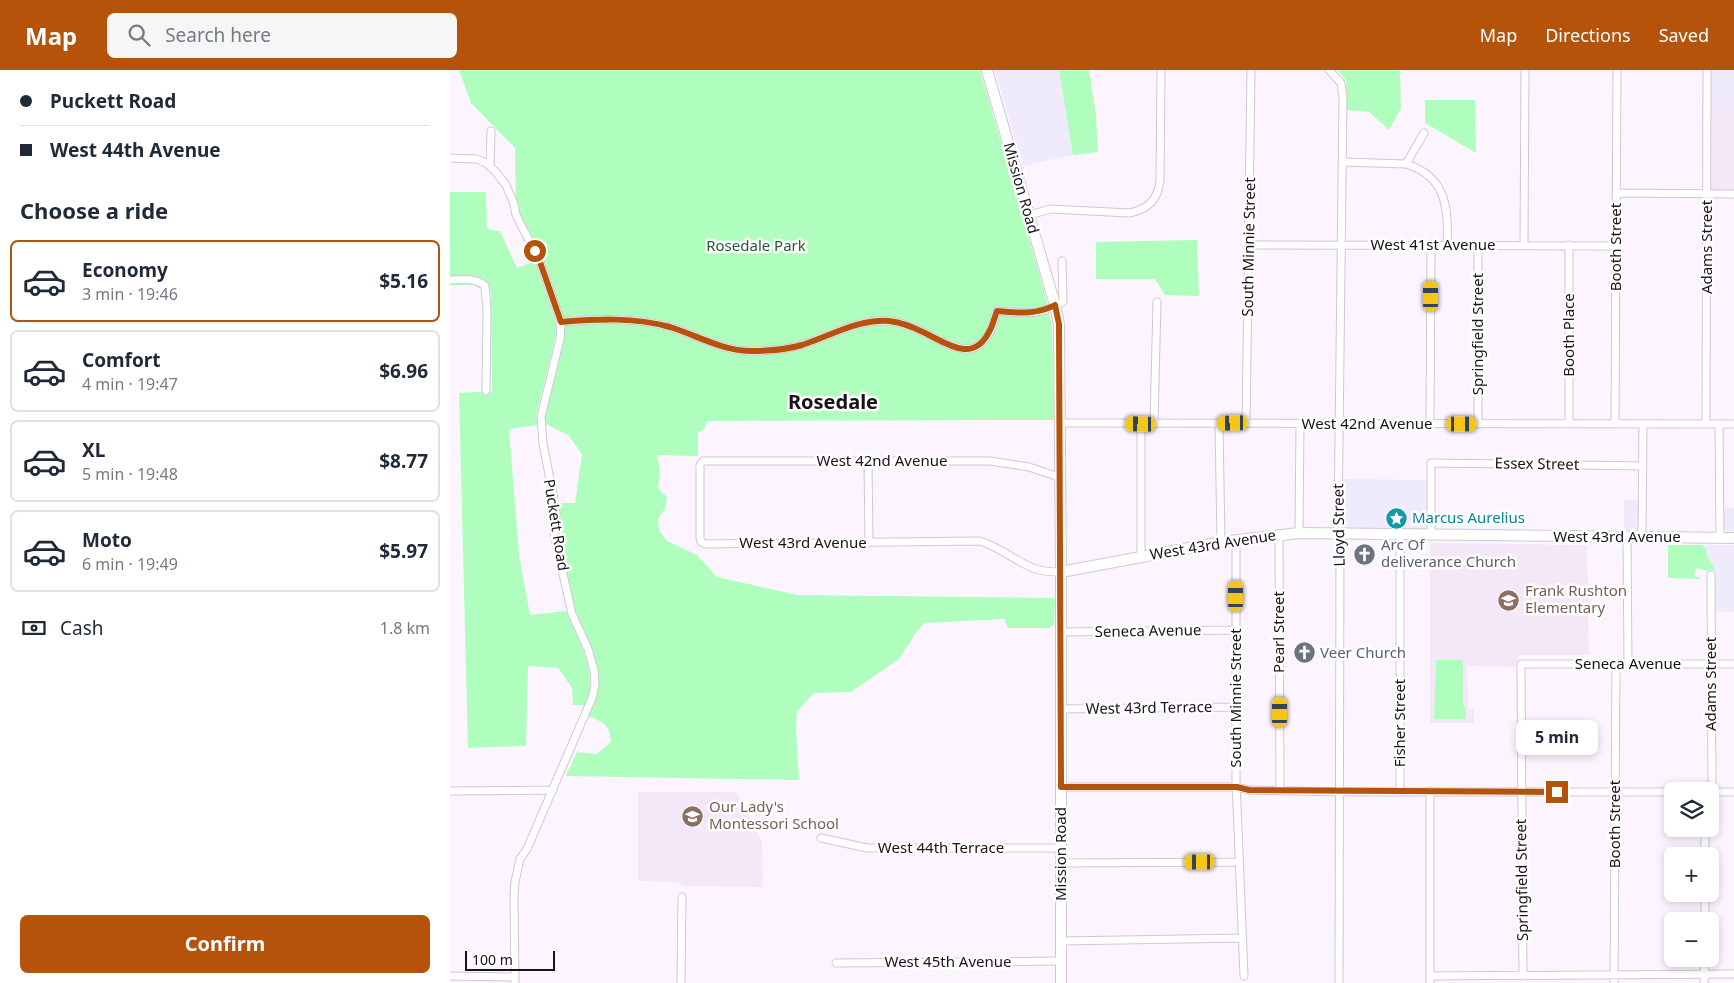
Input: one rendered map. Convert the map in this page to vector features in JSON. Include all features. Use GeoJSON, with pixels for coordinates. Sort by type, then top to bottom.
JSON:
{"type":"FeatureCollection","features":[{"type":"Feature","properties":{"kind":"main road","name":"Mission Road"},"geometry":{"type":"LineString","coordinates":[[987,70],[1059,324],[1062,983]]}},
{"type":"Feature","properties":{"kind":"main road","name":"West 43rd Avenue"},"geometry":{"type":"LineString","coordinates":[[1061,572],[1221,542],[1279,534],[1338,533],[1431,536],[1734,538]]}},
{"type":"Feature","properties":{"kind":"street"},"geometry":{"type":"LineString","coordinates":[[1029,215],[1051,209],[1129,213],[1140,211],[1154,200],[1160,181],[1161,70]]}},
{"type":"Feature","properties":{"kind":"street","name":"South Minnie Street"},"geometry":{"type":"LineString","coordinates":[[1246,423],[1252,70]]}},
{"type":"Feature","properties":{"kind":"street"},"geometry":{"type":"LineString","coordinates":[[1524,245],[1525,70]]}},
{"type":"Feature","properties":{"kind":"street","name":"Booth Street"},"geometry":{"type":"LineString","coordinates":[[1615,424],[1617,70]]}},
{"type":"Feature","properties":{"kind":"street","name":"Adams Street"},"geometry":{"type":"LineString","coordinates":[[1706,424],[1707,70]]}},
{"type":"Feature","properties":{"kind":"street","name":"Lloyd Street"},"geometry":{"type":"LineString","coordinates":[[1330,71],[1338,78],[1343,89],[1338,533],[1340,550],[1339,983]]}},
{"type":"Feature","properties":{"kind":"street"},"geometry":{"type":"LineString","coordinates":[[450,158],[478,159],[490,166],[491,131]]}},
{"type":"Feature","properties":{"kind":"street"},"geometry":{"type":"LineString","coordinates":[[1406,164],[1424,133]]}},
{"type":"Feature","properties":{"kind":"street"},"geometry":{"type":"LineString","coordinates":[[1342,162],[1406,164],[1423,171],[1440,188],[1444,198],[1447,211],[1447,244]]}},
{"type":"Feature","properties":{"kind":"street","name":"Puckett Road"},"geometry":{"type":"LineString","coordinates":[[490,166],[506,185],[514,204],[516,215],[540,262],[561,322],[560,339],[541,417],[543,444],[556,514],[554,533],[572,614],[588,649],[594,670],[595,685],[592,698],[553,790],[527,849],[520,858],[515,882],[515,980]]}},
{"type":"Feature","properties":{"kind":"street"},"geometry":{"type":"LineString","coordinates":[[1616,193],[1734,194]]}},
{"type":"Feature","properties":{"kind":"street","name":"West 41st Avenue"},"geometry":{"type":"LineString","coordinates":[[1250,244],[1616,246]]}},
{"type":"Feature","properties":{"kind":"street"},"geometry":{"type":"LineString","coordinates":[[1430,424],[1431,244]]}},
{"type":"Feature","properties":{"kind":"street","name":"Springfield Street"},"geometry":{"type":"LineString","coordinates":[[1478,245],[1478,424]]}},
{"type":"Feature","properties":{"kind":"street","name":"Booth Place"},"geometry":{"type":"LineString","coordinates":[[1569,245],[1569,424]]}},
{"type":"Feature","properties":{"kind":"street"},"geometry":{"type":"LineString","coordinates":[[561,322],[599,319],[630,320],[670,327],[729,349],[748,351],[801,345],[854,326],[869,322],[889,321],[907,325],[926,333],[948,346],[961,349],[971,348],[982,343],[990,332],[997,311],[1039,312],[1062,303],[1064,300],[1062,261]]}},
{"type":"Feature","properties":{"kind":"street"},"geometry":{"type":"LineString","coordinates":[[450,280],[473,280],[480,282],[484,286],[487,310],[486,391]]}},
{"type":"Feature","properties":{"kind":"street"},"geometry":{"type":"LineString","coordinates":[[1154,424],[1157,302]]}},
{"type":"Feature","properties":{"kind":"street","name":"West 42nd Avenue"},"geometry":{"type":"LineString","coordinates":[[1060,423],[1734,424]]}},
{"type":"Feature","properties":{"kind":"street"},"geometry":{"type":"LineString","coordinates":[[1299,533],[1300,423]]}},
{"type":"Feature","properties":{"kind":"street"},"geometry":{"type":"LineString","coordinates":[[1141,424],[1141,557]]}},
{"type":"Feature","properties":{"kind":"street"},"geometry":{"type":"LineString","coordinates":[[1219,424],[1221,542]]}},
{"type":"Feature","properties":{"kind":"street"},"geometry":{"type":"LineString","coordinates":[[1642,424],[1642,537]]}},
{"type":"Feature","properties":{"kind":"street"},"geometry":{"type":"LineString","coordinates":[[1719,424],[1720,538]]}},
{"type":"Feature","properties":{"kind":"street","name":"West 42nd Avenue"},"geometry":{"type":"LineString","coordinates":[[701,542],[700,465],[703,461],[990,461],[1030,467],[1059,477]]}},
{"type":"Feature","properties":{"kind":"street"},"geometry":{"type":"LineString","coordinates":[[868,461],[869,543]]}},
{"type":"Feature","properties":{"kind":"street","name":"Essex Street"},"geometry":{"type":"LineString","coordinates":[[1431,536],[1431,463],[1643,466]]}},
{"type":"Feature","properties":{"kind":"street","name":"Pearl Street"},"geometry":{"type":"LineString","coordinates":[[1279,534],[1280,790]]}},
{"type":"Feature","properties":{"kind":"street","name":"Fisher Street"},"geometry":{"type":"LineString","coordinates":[[1400,535],[1400,791]]}},
{"type":"Feature","properties":{"kind":"street"},"geometry":{"type":"LineString","coordinates":[[1627,538],[1628,664]]}},
{"type":"Feature","properties":{"kind":"street","name":"South Minnie Street"},"geometry":{"type":"LineString","coordinates":[[1236,540],[1237,787],[1244,976]]}},
{"type":"Feature","properties":{"kind":"street","name":"West 43rd Avenue"},"geometry":{"type":"LineString","coordinates":[[701,542],[706,544],[980,541],[993,545],[1034,569],[1045,572],[1061,572]]}},
{"type":"Feature","properties":{"kind":"street","name":"Adams Street"},"geometry":{"type":"LineString","coordinates":[[1711,575],[1711,782]]}},
{"type":"Feature","properties":{"kind":"street","name":"Seneca Avenue"},"geometry":{"type":"LineString","coordinates":[[1061,632],[1236,630]]}},
{"type":"Feature","properties":{"kind":"street","name":"Springfield Street"},"geometry":{"type":"LineString","coordinates":[[1521,664],[1523,976]]}},
{"type":"Feature","properties":{"kind":"street","name":"Seneca Avenue"},"geometry":{"type":"LineString","coordinates":[[1521,664],[1734,664]]}},
{"type":"Feature","properties":{"kind":"street","name":"Booth Street"},"geometry":{"type":"LineString","coordinates":[[1614,979],[1616,664]]}},
{"type":"Feature","properties":{"kind":"street","name":"West 43rd Terrace"},"geometry":{"type":"LineString","coordinates":[[1061,710],[1237,707]]}},
{"type":"Feature","properties":{"kind":"street"},"geometry":{"type":"LineString","coordinates":[[1061,787],[1237,787],[1249,790],[1340,792],[1664,792]]}},
{"type":"Feature","properties":{"kind":"street"},"geometry":{"type":"LineString","coordinates":[[450,791],[553,790]]}},
{"type":"Feature","properties":{"kind":"street"},"geometry":{"type":"LineString","coordinates":[[1430,791],[1431,980],[1523,976],[1614,979],[1619,974],[1734,974]]}},
{"type":"Feature","properties":{"kind":"street"},"geometry":{"type":"LineString","coordinates":[[1719,792],[1734,792]]}},
{"type":"Feature","properties":{"kind":"street","name":"West 44th Terrace"},"geometry":{"type":"LineString","coordinates":[[821,838],[867,848],[1061,848]]}},
{"type":"Feature","properties":{"kind":"street"},"geometry":{"type":"LineString","coordinates":[[1061,863],[1239,862]]}},
{"type":"Feature","properties":{"kind":"street"},"geometry":{"type":"LineString","coordinates":[[681,983],[682,897]]}},
{"type":"Feature","properties":{"kind":"street"},"geometry":{"type":"LineString","coordinates":[[1061,941],[1242,938]]}},
{"type":"Feature","properties":{"kind":"street","name":"West 45th Avenue"},"geometry":{"type":"LineString","coordinates":[[836,963],[1061,961]]}},
{"type":"Feature","properties":{"kind":"street"},"geometry":{"type":"LineString","coordinates":[[1704,967],[1704,983]]}},
{"type":"Feature","properties":{"kind":"street"},"geometry":{"type":"LineString","coordinates":[[450,976],[515,980]]}},
{"type":"Feature","properties":{"kind":"shaded area"},"geometry":{"type":"Polygon","coordinates":[[[995,70],[1059,70],[1073,155],[1023,166],[995,70]]]}},
{"type":"Feature","properties":{"kind":"shaded area"},"geometry":{"type":"Polygon","coordinates":[[[1710,70],[1734,70],[1734,110],[1711,110],[1710,70]]]}},
{"type":"Feature","properties":{"kind":"shaded area"},"geometry":{"type":"Polygon","coordinates":[[[1711,110],[1734,110],[1734,191],[1714,191],[1711,189],[1711,110]]]}},
{"type":"Feature","properties":{"kind":"shaded area"},"geometry":{"type":"Polygon","coordinates":[[[1342,479],[1427,480],[1427,528],[1425,530],[1343,528],[1342,479]]]}},
{"type":"Feature","properties":{"kind":"shaded area"},"geometry":{"type":"Polygon","coordinates":[[[1624,500],[1639,500],[1639,528],[1637,531],[1624,531],[1624,500]]]}},
{"type":"Feature","properties":{"kind":"shaded area"},"geometry":{"type":"Polygon","coordinates":[[[1722,508],[1734,508],[1734,531],[1723,529],[1722,508]]]}},
{"type":"Feature","properties":{"kind":"shaded area","name":"Frank Rushton Elementary"},"geometry":{"type":"Polygon","coordinates":[[[1430,543],[1587,545],[1589,655],[1518,655],[1517,667],[1467,666],[1468,708],[1474,709],[1474,723],[1430,723],[1430,543]]]}},
{"type":"Feature","properties":{"kind":"shaded area"},"geometry":{"type":"Polygon","coordinates":[[[1706,545],[1734,545],[1734,612],[1714,611],[1714,577],[1716,572],[1707,555],[1706,545]]]}},
{"type":"Feature","properties":{"kind":"shaded area","name":"Our Lady's Montessori School"},"geometry":{"type":"Polygon","coordinates":[[[638,792],[736,792],[762,841],[763,887],[684,886],[677,882],[638,881],[638,792]]]}},
{"type":"Feature","properties":{"kind":"green space","name":"Rosedale Park"},"geometry":{"type":"Polygon","coordinates":[[[459,70],[980,70],[1045,294],[1052,327],[1054,420],[707,421],[705,428],[698,433],[698,456],[657,455],[660,472],[658,488],[667,497],[665,509],[658,518],[659,530],[667,541],[697,555],[717,577],[798,595],[1055,598],[1054,625],[1049,628],[1008,628],[1004,619],[925,623],[917,631],[899,659],[851,692],[814,693],[797,711],[796,731],[799,780],[566,776],[577,752],[597,754],[611,742],[609,731],[605,725],[588,716],[596,693],[596,670],[573,607],[557,533],[556,503],[575,503],[582,454],[568,435],[542,422],[560,339],[555,305],[516,215],[515,148],[471,103],[459,70]]]}},
{"type":"Feature","properties":{"kind":"green space"},"geometry":{"type":"Polygon","coordinates":[[[1059,70],[1089,70],[1096,115],[1098,152],[1073,155],[1059,70]]]}},
{"type":"Feature","properties":{"kind":"green space"},"geometry":{"type":"Polygon","coordinates":[[[1338,70],[1400,70],[1401,108],[1389,130],[1369,112],[1347,110],[1346,80],[1338,70]]]}},
{"type":"Feature","properties":{"kind":"green space"},"geometry":{"type":"Polygon","coordinates":[[[1425,100],[1475,100],[1476,153],[1425,123],[1425,100]]]}},
{"type":"Feature","properties":{"kind":"green space"},"geometry":{"type":"Polygon","coordinates":[[[450,192],[486,192],[487,229],[500,231],[517,268],[535,261],[556,322],[556,335],[536,416],[538,425],[509,429],[519,554],[530,615],[566,611],[585,657],[590,676],[590,688],[585,705],[573,705],[572,688],[558,668],[528,666],[526,746],[468,748],[459,393],[492,391],[491,291],[480,289],[474,285],[450,285],[450,192]]]}},
{"type":"Feature","properties":{"kind":"green space"},"geometry":{"type":"Polygon","coordinates":[[[1197,240],[1199,296],[1165,295],[1155,279],[1096,279],[1096,242],[1197,240]]]}},
{"type":"Feature","properties":{"kind":"green space"},"geometry":{"type":"Polygon","coordinates":[[[1668,545],[1702,545],[1706,548],[1707,555],[1716,572],[1712,569],[1708,571],[1696,568],[1694,575],[1702,579],[1668,578],[1668,545]]]}},
{"type":"Feature","properties":{"kind":"green space"},"geometry":{"type":"Polygon","coordinates":[[[1436,660],[1463,660],[1463,707],[1466,707],[1466,719],[1434,719],[1436,660]]]}},
{"type":"Feature","properties":{"kind":"place","name":"Marcus Aurelius"},"geometry":{"type":"Point","coordinates":[1396,518]}},
{"type":"Feature","properties":{"kind":"place","name":"Arc Of deliverance Church"},"geometry":{"type":"Point","coordinates":[1365,554]}},
{"type":"Feature","properties":{"kind":"place","name":"Frank Rushton Elementary"},"geometry":{"type":"Point","coordinates":[1509,600]}},
{"type":"Feature","properties":{"kind":"place","name":"Veer Church"},"geometry":{"type":"Point","coordinates":[1304,653]}},
{"type":"Feature","properties":{"kind":"place","name":"Our Lady's Montessori School"},"geometry":{"type":"Point","coordinates":[693,816]}},
{"type":"Feature","properties":{"kind":"district","name":"Rosedale"},"geometry":{"type":"Point","coordinates":[833,402]}},
{"type":"Feature","properties":{"kind":"route"},"geometry":{"type":"LineString","coordinates":[[535,251],[561,322],[599,319],[630,320],[670,327],[729,349],[748,351],[780,349],[801,345],[854,326],[869,322],[889,321],[907,325],[926,333],[948,346],[961,349],[971,348],[982,343],[990,332],[997,311],[1039,312],[1055,305],[1059,324],[1061,787],[1237,787],[1249,790],[1343,792],[1557,792]]}}]}
